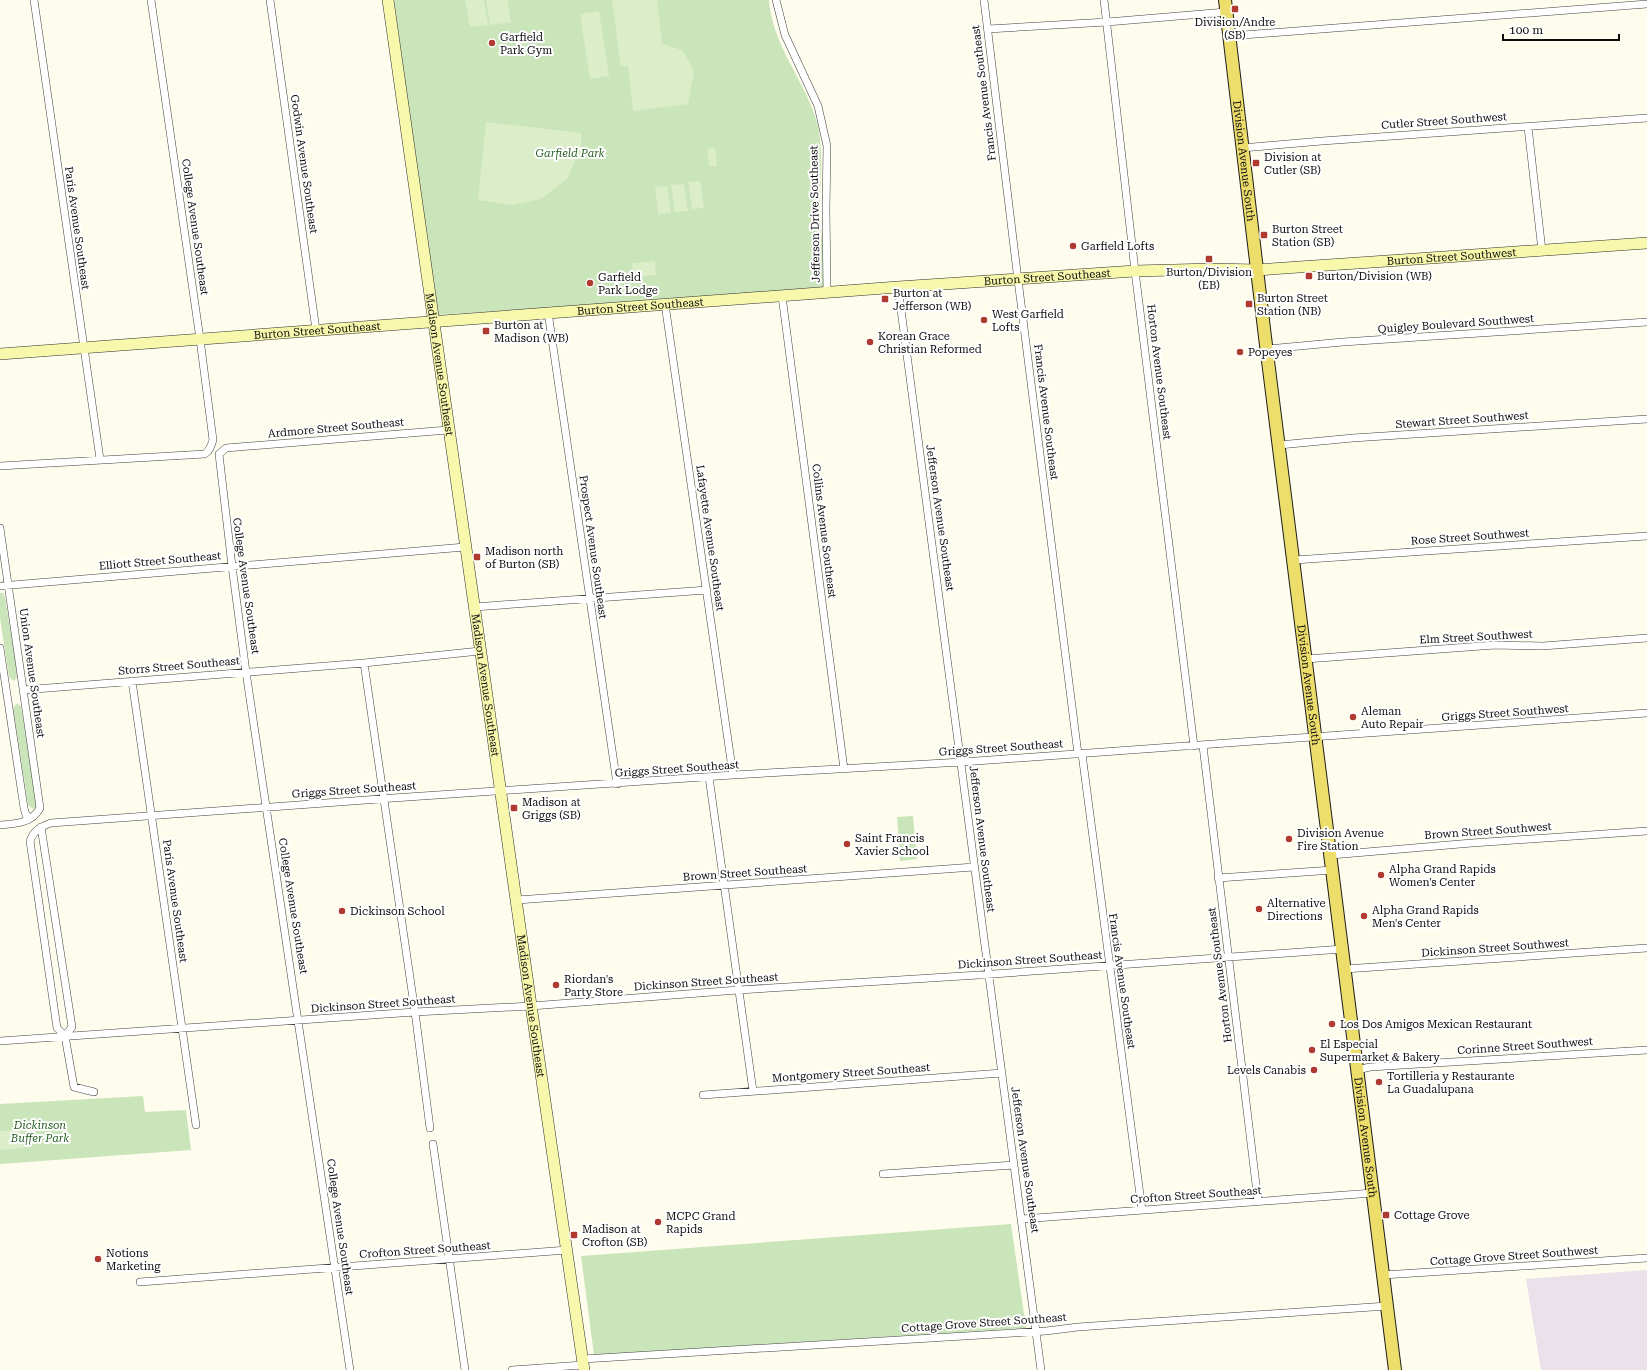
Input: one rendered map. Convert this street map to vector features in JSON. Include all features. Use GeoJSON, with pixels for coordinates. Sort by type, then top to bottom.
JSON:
{"type":"FeatureCollection","features":[{"type":"Feature","properties":{"kind":"main road","name":"Madison Avenue Southeast"},"geometry":{"type":"LineString","coordinates":[[388,0],[448,430],[502,791],[531,1006],[583,1364]]}},
{"type":"Feature","properties":{"kind":"main road","name":"Division Avenue South"},"geometry":{"type":"LineString","coordinates":[[1225,6],[1230,36],[1257,270],[1395,1370]]}},
{"type":"Feature","properties":{"kind":"main road","name":"Burton Street Southwest"},"geometry":{"type":"LineString","coordinates":[[1257,270],[1647,243]]}},
{"type":"Feature","properties":{"kind":"main road","name":"Burton Street Southeast"},"geometry":{"type":"LineString","coordinates":[[0,354],[898,287],[1135,272],[1212,269],[1257,270]]}},
{"type":"Feature","properties":{"kind":"street","name":"Paris Avenue Southeast"},"geometry":{"type":"LineString","coordinates":[[34,0],[100,459]]}},
{"type":"Feature","properties":{"kind":"street","name":"College Avenue Southeast"},"geometry":{"type":"LineString","coordinates":[[100,459],[205,454],[209,451],[213,440],[200,339],[151,0]]}},
{"type":"Feature","properties":{"kind":"street","name":"Godwin Avenue Southeast"},"geometry":{"type":"LineString","coordinates":[[270,0],[316,330]]}},
{"type":"Feature","properties":{"kind":"street","name":"Jefferson Drive Southeast"},"geometry":{"type":"LineString","coordinates":[[776,0],[785,35],[818,106],[827,146],[827,292]]}},
{"type":"Feature","properties":{"kind":"street","name":"Francis Avenue Southeast"},"geometry":{"type":"LineString","coordinates":[[984,0],[1018,280],[1142,1210]]}},
{"type":"Feature","properties":{"kind":"street","name":"Horton Avenue Southeast"},"geometry":{"type":"LineString","coordinates":[[1104,0],[1135,272],[1194,746]]}},
{"type":"Feature","properties":{"kind":"street"},"geometry":{"type":"LineString","coordinates":[[1230,36],[1647,4]]}},
{"type":"Feature","properties":{"kind":"street"},"geometry":{"type":"LineString","coordinates":[[988,29],[1107,22],[1225,6]]}},
{"type":"Feature","properties":{"kind":"street","name":"Cutler Street Southwest"},"geometry":{"type":"LineString","coordinates":[[1242,148],[1647,118]]}},
{"type":"Feature","properties":{"kind":"street"},"geometry":{"type":"LineString","coordinates":[[1528,127],[1542,251]]}},
{"type":"Feature","properties":{"kind":"street","name":"Jefferson Avenue Southeast"},"geometry":{"type":"LineString","coordinates":[[898,287],[962,762],[974,867],[1041,1370]]}},
{"type":"Feature","properties":{"kind":"street","name":"Collins Avenue Southeast"},"geometry":{"type":"LineString","coordinates":[[782,296],[844,769]]}},
{"type":"Feature","properties":{"kind":"street","name":"Lafayette Avenue Southeast"},"geometry":{"type":"LineString","coordinates":[[665,304],[733,775]]}},
{"type":"Feature","properties":{"kind":"street","name":"Prospect Avenue Southeast"},"geometry":{"type":"LineString","coordinates":[[548,312],[616,784]]}},
{"type":"Feature","properties":{"kind":"street","name":"Quigley Boulevard Southwest"},"geometry":{"type":"LineString","coordinates":[[1267,349],[1343,342],[1647,322]]}},
{"type":"Feature","properties":{"kind":"street","name":"Stewart Street Southwest"},"geometry":{"type":"LineString","coordinates":[[1279,445],[1353,438],[1647,419]]}},
{"type":"Feature","properties":{"kind":"street","name":"Ardmore Street Southeast"},"geometry":{"type":"LineString","coordinates":[[226,448],[448,430]]}},
{"type":"Feature","properties":{"kind":"street","name":"College Avenue Southeast"},"geometry":{"type":"LineString","coordinates":[[226,448],[221,451],[219,459],[246,672],[350,1370]]}},
{"type":"Feature","properties":{"kind":"street"},"geometry":{"type":"LineString","coordinates":[[0,466],[100,459]]}},
{"type":"Feature","properties":{"kind":"street","name":"Union Avenue Southeast"},"geometry":{"type":"LineString","coordinates":[[0,528],[40,808],[37,814],[31,818]]}},
{"type":"Feature","properties":{"kind":"street","name":"Rose Street Southwest"},"geometry":{"type":"LineString","coordinates":[[1294,560],[1647,536]]}},
{"type":"Feature","properties":{"kind":"street","name":"Elliott Street Southeast"},"geometry":{"type":"LineString","coordinates":[[0,586],[465,547]]}},
{"type":"Feature","properties":{"kind":"street"},"geometry":{"type":"LineString","coordinates":[[474,607],[589,600],[707,590]]}},
{"type":"Feature","properties":{"kind":"street","name":"Elm Street Southwest"},"geometry":{"type":"LineString","coordinates":[[1306,659],[1495,645],[1543,646],[1647,638]]}},
{"type":"Feature","properties":{"kind":"street"},"geometry":{"type":"LineString","coordinates":[[0,648],[24,808],[26,815],[31,818]]}},
{"type":"Feature","properties":{"kind":"street","name":"Storrs Street Southeast"},"geometry":{"type":"LineString","coordinates":[[23,690],[364,663],[480,651]]}},
{"type":"Feature","properties":{"kind":"street"},"geometry":{"type":"LineString","coordinates":[[364,663],[415,1012],[430,1128]]}},
{"type":"Feature","properties":{"kind":"street","name":"Paris Avenue Southeast"},"geometry":{"type":"LineString","coordinates":[[132,681],[196,1125]]}},
{"type":"Feature","properties":{"kind":"street","name":"Griggs Street Southwest"},"geometry":{"type":"LineString","coordinates":[[1316,738],[1647,714]]}},
{"type":"Feature","properties":{"kind":"street","name":"Griggs Street Southeast"},"geometry":{"type":"LineString","coordinates":[[41,827],[52,823],[384,798],[616,784],[733,775],[962,762],[1316,738]]}},
{"type":"Feature","properties":{"kind":"street","name":"Horton Avenue Southeast"},"geometry":{"type":"LineString","coordinates":[[1203,746],[1258,1201]]}},
{"type":"Feature","properties":{"kind":"street"},"geometry":{"type":"LineString","coordinates":[[709,777],[753,1091]]}},
{"type":"Feature","properties":{"kind":"street"},"geometry":{"type":"LineString","coordinates":[[0,825],[19,824],[31,818]]}},
{"type":"Feature","properties":{"kind":"street"},"geometry":{"type":"LineString","coordinates":[[65,1036],[72,1027],[41,827],[33,832],[30,841],[57,1028],[65,1036],[74,1087],[94,1092]]}},
{"type":"Feature","properties":{"kind":"street","name":"Brown Street Southwest"},"geometry":{"type":"LineString","coordinates":[[1330,855],[1472,843],[1647,831]]}},
{"type":"Feature","properties":{"kind":"street","name":"Brown Street Southeast"},"geometry":{"type":"LineString","coordinates":[[517,900],[974,867]]}},
{"type":"Feature","properties":{"kind":"street"},"geometry":{"type":"LineString","coordinates":[[1218,878],[1333,870]]}},
{"type":"Feature","properties":{"kind":"street","name":"Dickinson Street Southwest"},"geometry":{"type":"LineString","coordinates":[[1345,969],[1647,948]]}},
{"type":"Feature","properties":{"kind":"street","name":"Dickinson Street Southeast"},"geometry":{"type":"LineString","coordinates":[[0,1041],[415,1012],[531,1006],[738,990],[1343,949]]}},
{"type":"Feature","properties":{"kind":"street","name":"Corinne Street Southwest"},"geometry":{"type":"LineString","coordinates":[[1357,1070],[1370,1067],[1647,1050]]}},
{"type":"Feature","properties":{"kind":"street","name":"Montgomery Street Southeast"},"geometry":{"type":"LineString","coordinates":[[703,1095],[1002,1073]]}},
{"type":"Feature","properties":{"kind":"street"},"geometry":{"type":"LineString","coordinates":[[434,1144],[465,1370]]}},
{"type":"Feature","properties":{"kind":"street"},"geometry":{"type":"LineString","coordinates":[[883,1174],[1014,1165]]}},
{"type":"Feature","properties":{"kind":"street","name":"Crofton Street Southeast"},"geometry":{"type":"LineString","coordinates":[[1022,1219],[1373,1193]]}},
{"type":"Feature","properties":{"kind":"street","name":"Crofton Street Southeast"},"geometry":{"type":"LineString","coordinates":[[140,1282],[567,1250]]}},
{"type":"Feature","properties":{"kind":"street","name":"Cottage Grove Street Southwest"},"geometry":{"type":"LineString","coordinates":[[1383,1275],[1647,1258]]}},
{"type":"Feature","properties":{"kind":"street","name":"Cottage Grove Street Southeast"},"geometry":{"type":"LineString","coordinates":[[512,1370],[1387,1306]]}},
{"type":"Feature","properties":{"kind":"shaded area"},"geometry":{"type":"Polygon","coordinates":[[[1647,1270],[1647,1370],[1541,1370],[1526,1279],[1647,1270]]]}},
{"type":"Feature","properties":{"kind":"green space","name":"Garfield Park"},"geometry":{"type":"Polygon","coordinates":[[[394,0],[769,0],[775,30],[787,58],[808,99],[818,125],[821,150],[821,222],[827,289],[437,315],[394,0]]]}},
{"type":"Feature","properties":{"kind":"green space"},"geometry":{"type":"Polygon","coordinates":[[[465,0],[484,0],[488,25],[470,27],[465,0]]]}},
{"type":"Feature","properties":{"kind":"green space"},"geometry":{"type":"Polygon","coordinates":[[[486,0],[507,0],[511,22],[490,25],[486,0]]]}},
{"type":"Feature","properties":{"kind":"green space"},"geometry":{"type":"Polygon","coordinates":[[[612,0],[657,0],[662,44],[682,50],[694,71],[688,104],[633,111],[628,66],[621,67],[612,0]]]}},
{"type":"Feature","properties":{"kind":"green space"},"geometry":{"type":"Polygon","coordinates":[[[599,11],[609,76],[590,79],[580,14],[599,11]]]}},
{"type":"Feature","properties":{"kind":"green space"},"geometry":{"type":"Polygon","coordinates":[[[486,122],[581,133],[581,147],[567,179],[541,199],[512,205],[478,200],[486,122]]]}},
{"type":"Feature","properties":{"kind":"green space"},"geometry":{"type":"Polygon","coordinates":[[[715,148],[717,166],[709,166],[707,149],[715,148]]]}},
{"type":"Feature","properties":{"kind":"green space"},"geometry":{"type":"Polygon","coordinates":[[[700,181],[704,208],[692,209],[688,182],[700,181]]]}},
{"type":"Feature","properties":{"kind":"green space"},"geometry":{"type":"Polygon","coordinates":[[[684,184],[688,211],[675,212],[671,185],[684,184]]]}},
{"type":"Feature","properties":{"kind":"green space"},"geometry":{"type":"Polygon","coordinates":[[[667,186],[671,213],[658,214],[655,187],[667,186]]]}},
{"type":"Feature","properties":{"kind":"green space"},"geometry":{"type":"Polygon","coordinates":[[[655,261],[656,275],[633,277],[632,263],[655,261]]]}},
{"type":"Feature","properties":{"kind":"green space"},"geometry":{"type":"Polygon","coordinates":[[[0,593],[3,593],[5,597],[18,676],[14,681],[9,677],[0,618],[0,593]]]}},
{"type":"Feature","properties":{"kind":"green space"},"geometry":{"type":"Polygon","coordinates":[[[17,703],[21,707],[37,804],[33,809],[28,805],[13,708],[17,703]]]}},
{"type":"Feature","properties":{"kind":"green space"},"geometry":{"type":"Polygon","coordinates":[[[913,816],[917,859],[900,861],[897,817],[913,816]]]}},
{"type":"Feature","properties":{"kind":"green space","name":"Dickinson Buffer Park"},"geometry":{"type":"Polygon","coordinates":[[[143,1096],[145,1112],[186,1110],[191,1150],[0,1164],[0,1104],[143,1096]]]}},
{"type":"Feature","properties":{"kind":"green space"},"geometry":{"type":"Polygon","coordinates":[[[22,1130],[24,1148],[0,1150],[0,1131],[22,1130]]]}},
{"type":"Feature","properties":{"kind":"green space"},"geometry":{"type":"Polygon","coordinates":[[[1011,1224],[1026,1328],[594,1355],[581,1256],[1011,1224]]]}},
{"type":"Feature","properties":{"kind":"place","name":"Division/Andre (SB)"},"geometry":{"type":"Point","coordinates":[1235,9]}},
{"type":"Feature","properties":{"kind":"place","name":"Garfield Park Gym"},"geometry":{"type":"Point","coordinates":[492,43]}},
{"type":"Feature","properties":{"kind":"place","name":"Division at Cutler (SB)"},"geometry":{"type":"Point","coordinates":[1256,163]}},
{"type":"Feature","properties":{"kind":"place","name":"Burton Street Station (SB)"},"geometry":{"type":"Point","coordinates":[1264,235]}},
{"type":"Feature","properties":{"kind":"place","name":"Garfield Lofts"},"geometry":{"type":"Point","coordinates":[1073,246]}},
{"type":"Feature","properties":{"kind":"place","name":"Burton/Division (EB)"},"geometry":{"type":"Point","coordinates":[1209,259]}},
{"type":"Feature","properties":{"kind":"place","name":"Burton/Division (WB)"},"geometry":{"type":"Point","coordinates":[1309,276]}},
{"type":"Feature","properties":{"kind":"place","name":"Garfield Park Lodge"},"geometry":{"type":"Point","coordinates":[590,283]}},
{"type":"Feature","properties":{"kind":"place","name":"Burton at Jefferson (WB)"},"geometry":{"type":"Point","coordinates":[885,299]}},
{"type":"Feature","properties":{"kind":"place","name":"Burton Street Station (NB)"},"geometry":{"type":"Point","coordinates":[1249,304]}},
{"type":"Feature","properties":{"kind":"place","name":"West Garfield Lofts"},"geometry":{"type":"Point","coordinates":[984,320]}},
{"type":"Feature","properties":{"kind":"place","name":"Burton at Madison (WB)"},"geometry":{"type":"Point","coordinates":[486,331]}},
{"type":"Feature","properties":{"kind":"place","name":"Korean Grace Christian Reformed"},"geometry":{"type":"Point","coordinates":[870,342]}},
{"type":"Feature","properties":{"kind":"place","name":"Popeyes"},"geometry":{"type":"Point","coordinates":[1240,352]}},
{"type":"Feature","properties":{"kind":"place","name":"Madison north of Burton (SB)"},"geometry":{"type":"Point","coordinates":[477,557]}},
{"type":"Feature","properties":{"kind":"place","name":"Aleman Auto Repair"},"geometry":{"type":"Point","coordinates":[1353,717]}},
{"type":"Feature","properties":{"kind":"place","name":"Madison at Griggs (SB)"},"geometry":{"type":"Point","coordinates":[514,808]}},
{"type":"Feature","properties":{"kind":"place","name":"Division Avenue Fire Station"},"geometry":{"type":"Point","coordinates":[1289,839]}},
{"type":"Feature","properties":{"kind":"place","name":"Saint Francis Xavier School"},"geometry":{"type":"Point","coordinates":[847,844]}},
{"type":"Feature","properties":{"kind":"place","name":"Alpha Grand Rapids Women's Center"},"geometry":{"type":"Point","coordinates":[1381,875]}},
{"type":"Feature","properties":{"kind":"place","name":"Alternative Directions"},"geometry":{"type":"Point","coordinates":[1259,909]}},
{"type":"Feature","properties":{"kind":"place","name":"Dickinson School"},"geometry":{"type":"Point","coordinates":[342,911]}},
{"type":"Feature","properties":{"kind":"place","name":"Alpha Grand Rapids Men's Center"},"geometry":{"type":"Point","coordinates":[1364,916]}},
{"type":"Feature","properties":{"kind":"place","name":"Riordan's Party Store"},"geometry":{"type":"Point","coordinates":[556,985]}},
{"type":"Feature","properties":{"kind":"place","name":"Los Dos Amigos Mexican Restaurant"},"geometry":{"type":"Point","coordinates":[1332,1024]}},
{"type":"Feature","properties":{"kind":"place","name":"El Especial Supermarket & Bakery"},"geometry":{"type":"Point","coordinates":[1312,1050]}},
{"type":"Feature","properties":{"kind":"place","name":"Levels Canabis"},"geometry":{"type":"Point","coordinates":[1314,1070]}},
{"type":"Feature","properties":{"kind":"place","name":"Tortilleria y Restaurante La Guadalupana"},"geometry":{"type":"Point","coordinates":[1379,1082]}},
{"type":"Feature","properties":{"kind":"place","name":"Cottage Grove"},"geometry":{"type":"Point","coordinates":[1386,1215]}},
{"type":"Feature","properties":{"kind":"place","name":"MCPC Grand Rapids"},"geometry":{"type":"Point","coordinates":[658,1222]}},
{"type":"Feature","properties":{"kind":"place","name":"Madison at Crofton (SB)"},"geometry":{"type":"Point","coordinates":[574,1235]}},
{"type":"Feature","properties":{"kind":"place","name":"Notions Marketing"},"geometry":{"type":"Point","coordinates":[98,1259]}}]}
